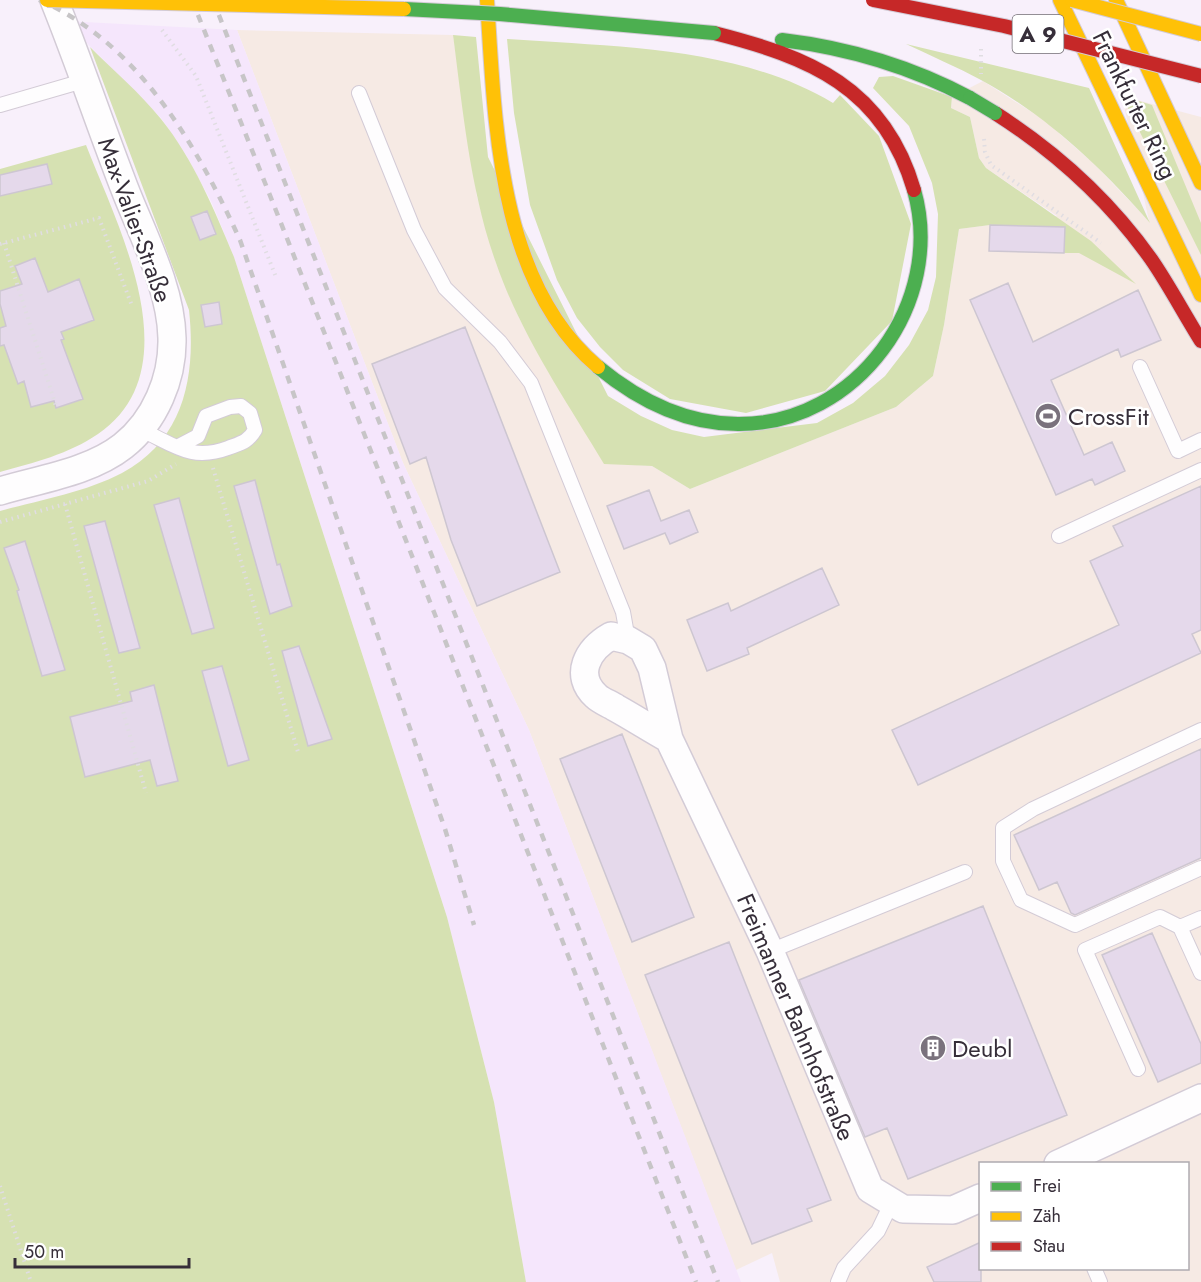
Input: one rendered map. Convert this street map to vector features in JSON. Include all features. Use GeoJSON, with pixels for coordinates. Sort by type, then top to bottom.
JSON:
{"type":"FeatureCollection","features":[{"type":"Feature","properties":{"kind":"main road"},"geometry":{"type":"LineString","coordinates":[[47,0],[337,6],[500,14],[819,45],[890,62],[926,76],[995,112],[1052,154],[1119,218],[1151,259],[1201,341]]}},
{"type":"Feature","properties":{"kind":"main road"},"geometry":{"type":"LineString","coordinates":[[487,0],[498,142],[512,215],[536,282],[560,324],[575,345],[601,372],[651,405],[691,419],[739,425],[796,415],[820,404],[856,380],[893,338],[909,306],[918,276],[921,250],[919,215],[911,179],[900,153],[867,106],[847,88],[811,64],[778,51],[714,33]]}},
{"type":"Feature","properties":{"kind":"main road","name":"A 9"},"geometry":{"type":"LineString","coordinates":[[873,0],[1004,26],[1201,76]]}},
{"type":"Feature","properties":{"kind":"main road","name":"Frankfurter Ring"},"geometry":{"type":"LineString","coordinates":[[1060,0],[1201,295]]}},
{"type":"Feature","properties":{"kind":"main road","name":"A 9"},"geometry":{"type":"LineString","coordinates":[[1072,0],[1201,34]]}},
{"type":"Feature","properties":{"kind":"main road","name":"Frankfurter Ring"},"geometry":{"type":"LineString","coordinates":[[1116,0],[1201,183]]}},
{"type":"Feature","properties":{"kind":"street","name":"Max-Valier-Straße"},"geometry":{"type":"LineString","coordinates":[[0,491],[101,460],[124,445],[139,429],[160,399],[170,369],[172,338],[162,287],[54,0]]}},
{"type":"Feature","properties":{"kind":"street"},"geometry":{"type":"LineString","coordinates":[[627,640],[611,636],[596,644],[586,664],[587,685],[597,698],[669,739]]}},
{"type":"Feature","properties":{"kind":"street","name":"Freimanner Bahnhofstraße"},"geometry":{"type":"LineString","coordinates":[[627,640],[643,649],[652,668],[669,739],[770,951],[870,1189],[903,1209],[953,1210],[979,1199]]}},
{"type":"Feature","properties":{"kind":"street"},"geometry":{"type":"LineString","coordinates":[[1062,1162],[1201,1098]]}},
{"type":"Feature","properties":{"kind":"lane"},"geometry":{"type":"LineString","coordinates":[[0,105],[83,81]]}},
{"type":"Feature","properties":{"kind":"lane"},"geometry":{"type":"LineString","coordinates":[[359,93],[410,220],[445,288],[500,342],[531,383],[623,612],[627,640]]}},
{"type":"Feature","properties":{"kind":"lane"},"geometry":{"type":"LineString","coordinates":[[1140,367],[1178,451],[1201,440]]}},
{"type":"Feature","properties":{"kind":"lane"},"geometry":{"type":"LineString","coordinates":[[139,429],[177,447],[192,454],[209,455],[248,441],[255,430],[250,413],[241,406],[216,410],[206,416],[198,436],[177,447]]}},
{"type":"Feature","properties":{"kind":"lane"},"geometry":{"type":"LineString","coordinates":[[1059,536],[1201,470]]}},
{"type":"Feature","properties":{"kind":"lane"},"geometry":{"type":"LineString","coordinates":[[1201,730],[1033,809],[1003,828],[1003,861],[1021,900],[1075,925],[1201,868]]}},
{"type":"Feature","properties":{"kind":"lane"},"geometry":{"type":"LineString","coordinates":[[770,951],[965,872]]}},
{"type":"Feature","properties":{"kind":"lane"},"geometry":{"type":"LineString","coordinates":[[1138,1069],[1085,950],[1160,917],[1180,927],[1201,974]]}},
{"type":"Feature","properties":{"kind":"lane"},"geometry":{"type":"LineString","coordinates":[[1180,927],[1201,918]]}},
{"type":"Feature","properties":{"kind":"lane"},"geometry":{"type":"LineString","coordinates":[[838,1282],[844,1268],[878,1231],[892,1202]]}},
{"type":"Feature","properties":{"kind":"path"},"geometry":{"type":"LineString","coordinates":[[162,29],[196,76],[276,277]]}},
{"type":"Feature","properties":{"kind":"path"},"geometry":{"type":"LineString","coordinates":[[56,406],[2,244],[99,218],[132,306]]}},
{"type":"Feature","properties":{"kind":"path"},"geometry":{"type":"LineString","coordinates":[[0,522],[148,481],[192,454]]}},
{"type":"Feature","properties":{"kind":"path"},"geometry":{"type":"LineString","coordinates":[[209,455],[298,752]]}},
{"type":"Feature","properties":{"kind":"path"},"geometry":{"type":"LineString","coordinates":[[65,504],[146,793]]}},
{"type":"Feature","properties":{"kind":"path"},"geometry":{"type":"LineString","coordinates":[[0,1186],[30,1282]]}},
{"type":"Feature","properties":{"kind":"shaded area"},"geometry":{"type":"Polygon","coordinates":[[[65,21],[237,30],[403,463],[529,730],[741,1282],[526,1282],[494,1102],[447,917],[234,257],[211,201],[186,155],[161,118],[65,21]]]}},
{"type":"Feature","properties":{"kind":"shaded area"},"geometry":{"type":"Polygon","coordinates":[[[237,30],[453,35],[477,197],[496,263],[519,318],[604,463],[652,466],[690,489],[896,407],[933,376],[944,325],[959,229],[1057,216],[986,168],[979,158],[970,117],[951,108],[952,97],[983,81],[1044,120],[1093,163],[1149,221],[1122,96],[1201,117],[1201,1282],[780,1282],[772,1253],[736,1270],[529,730],[403,463],[237,30]]]}},
{"type":"Feature","properties":{"kind":"green space"},"geometry":{"type":"Polygon","coordinates":[[[453,35],[476,37],[488,157],[608,396],[641,416],[672,430],[704,437],[817,423],[853,403],[885,376],[909,345],[928,310],[936,277],[938,214],[932,183],[909,126],[873,88],[879,77],[893,76],[952,97],[951,108],[970,117],[979,158],[986,168],[1091,241],[1136,284],[1079,253],[1064,253],[1064,227],[990,225],[959,229],[944,325],[933,376],[896,407],[690,489],[652,466],[604,464],[531,341],[506,290],[496,263],[474,179],[453,35]]]}},
{"type":"Feature","properties":{"kind":"green space"},"geometry":{"type":"Polygon","coordinates":[[[507,39],[633,48],[717,60],[757,70],[796,84],[833,103],[840,95],[879,136],[911,224],[892,321],[825,391],[746,413],[670,399],[623,370],[600,347],[577,318],[557,280],[530,205],[514,113],[507,39]]]}},
{"type":"Feature","properties":{"kind":"green space"},"geometry":{"type":"Polygon","coordinates":[[[906,44],[1089,88],[1150,223],[1093,163],[1028,109],[981,80],[906,44]]]}},
{"type":"Feature","properties":{"kind":"green space"},"geometry":{"type":"Polygon","coordinates":[[[90,47],[144,100],[184,151],[234,257],[447,917],[494,1102],[526,1282],[0,1282],[0,511],[108,480],[143,459],[160,442],[173,424],[182,403],[190,358],[189,310],[90,47]]]}},
{"type":"Feature","properties":{"kind":"green space"},"geometry":{"type":"Polygon","coordinates":[[[1122,96],[1152,105],[1201,223],[1201,255],[1122,96]]]}},
{"type":"Feature","properties":{"kind":"green space"},"geometry":{"type":"Polygon","coordinates":[[[86,145],[129,255],[140,296],[144,336],[141,373],[126,406],[98,434],[63,452],[0,472],[0,169],[86,145]]]}},
{"type":"Feature","properties":{"kind":"building"},"geometry":{"type":"Polygon","coordinates":[[[47,164],[52,184],[0,196],[0,175],[47,164]]]}},
{"type":"Feature","properties":{"kind":"building"},"geometry":{"type":"Polygon","coordinates":[[[207,211],[216,234],[200,240],[191,217],[207,211]]]}},
{"type":"Feature","properties":{"kind":"building"},"geometry":{"type":"Polygon","coordinates":[[[990,225],[1065,227],[1064,253],[989,251],[990,225]]]}},
{"type":"Feature","properties":{"kind":"building"},"geometry":{"type":"Polygon","coordinates":[[[35,258],[48,292],[79,279],[94,320],[61,332],[64,339],[61,340],[83,399],[56,408],[54,401],[31,407],[24,381],[18,384],[4,345],[0,346],[0,328],[6,326],[0,304],[0,291],[22,284],[15,266],[35,258]]]}},
{"type":"Feature","properties":{"kind":"building"},"geometry":{"type":"Polygon","coordinates":[[[1008,283],[1033,342],[1138,290],[1161,340],[1121,357],[1118,349],[1051,380],[1084,455],[1112,442],[1125,471],[1095,485],[1092,479],[1056,495],[970,300],[1008,283]]]}},
{"type":"Feature","properties":{"kind":"building"},"geometry":{"type":"Polygon","coordinates":[[[219,302],[222,324],[205,327],[201,305],[219,302]]]}},
{"type":"Feature","properties":{"kind":"building"},"geometry":{"type":"Polygon","coordinates":[[[465,327],[560,572],[477,606],[451,540],[426,457],[410,464],[372,364],[465,327]]]}},
{"type":"Feature","properties":{"kind":"building"},"geometry":{"type":"Polygon","coordinates":[[[255,480],[277,565],[280,564],[292,606],[270,614],[234,486],[255,480]]]}},
{"type":"Feature","properties":{"kind":"building"},"geometry":{"type":"Polygon","coordinates":[[[1201,486],[1201,630],[1192,634],[1201,653],[918,785],[892,730],[1119,625],[1090,561],[1123,546],[1113,526],[1201,486]]]}},
{"type":"Feature","properties":{"kind":"building"},"geometry":{"type":"Polygon","coordinates":[[[649,490],[661,521],[689,510],[698,532],[670,544],[665,533],[624,549],[607,506],[649,490]]]}},
{"type":"Feature","properties":{"kind":"building"},"geometry":{"type":"Polygon","coordinates":[[[179,498],[214,628],[192,634],[154,505],[179,498]]]}},
{"type":"Feature","properties":{"kind":"building"},"geometry":{"type":"Polygon","coordinates":[[[105,521],[140,648],[119,653],[84,526],[105,521]]]}},
{"type":"Feature","properties":{"kind":"building"},"geometry":{"type":"Polygon","coordinates":[[[25,541],[65,670],[42,676],[17,591],[19,590],[4,548],[25,541]]]}},
{"type":"Feature","properties":{"kind":"building"},"geometry":{"type":"Polygon","coordinates":[[[822,568],[839,605],[747,648],[749,654],[707,671],[687,620],[728,603],[731,611],[822,568]]]}},
{"type":"Feature","properties":{"kind":"building"},"geometry":{"type":"Polygon","coordinates":[[[299,646],[332,739],[308,746],[282,651],[299,646]]]}},
{"type":"Feature","properties":{"kind":"building"},"geometry":{"type":"Polygon","coordinates":[[[222,666],[249,760],[228,766],[202,671],[222,666]]]}},
{"type":"Feature","properties":{"kind":"building"},"geometry":{"type":"Polygon","coordinates":[[[154,685],[178,781],[157,786],[150,760],[85,777],[70,717],[132,701],[130,692],[154,685]]]}},
{"type":"Feature","properties":{"kind":"building"},"geometry":{"type":"Polygon","coordinates":[[[622,734],[694,917],[632,942],[560,759],[622,734]]]}},
{"type":"Feature","properties":{"kind":"building"},"geometry":{"type":"Polygon","coordinates":[[[1201,749],[1201,858],[1075,915],[1071,913],[1057,882],[1039,890],[1014,835],[1201,749]]]}},
{"type":"Feature","properties":{"kind":"building","name":"Deubl"},"geometry":{"type":"Polygon","coordinates":[[[983,906],[1067,1115],[908,1179],[887,1128],[865,1137],[799,980],[983,906]]]}},
{"type":"Feature","properties":{"kind":"building"},"geometry":{"type":"Polygon","coordinates":[[[1152,933],[1201,1044],[1201,1063],[1158,1082],[1102,955],[1152,933]]]}},
{"type":"Feature","properties":{"kind":"building"},"geometry":{"type":"Polygon","coordinates":[[[729,942],[831,1200],[807,1209],[812,1221],[752,1244],[645,975],[729,942]]]}},
{"type":"Feature","properties":{"kind":"building"},"geometry":{"type":"Polygon","coordinates":[[[979,1243],[981,1282],[934,1282],[927,1267],[979,1243]]]}},
{"type":"Feature","properties":{"kind":"railway"},"geometry":{"type":"LineString","coordinates":[[39,0],[75,19],[107,42],[161,101],[205,169],[240,240],[445,829],[474,925]]}},
{"type":"Feature","properties":{"kind":"railway"},"geometry":{"type":"LineString","coordinates":[[192,0],[696,1282]]}},
{"type":"Feature","properties":{"kind":"railway"},"geometry":{"type":"LineString","coordinates":[[213,0],[718,1282]]}},
{"type":"Feature","properties":{"kind":"traffic: fast"},"geometry":{"type":"LineString","coordinates":[[404,9],[500,14],[714,33]]}},
{"type":"Feature","properties":{"kind":"traffic: fast"},"geometry":{"type":"LineString","coordinates":[[782,40],[807,43],[879,60],[925,77],[970,98]]}},
{"type":"Feature","properties":{"kind":"traffic: fast"},"geometry":{"type":"LineString","coordinates":[[970,98],[995,113]]}},
{"type":"Feature","properties":{"kind":"traffic: fast"},"geometry":{"type":"LineString","coordinates":[[598,367],[646,400],[699,420],[738,424],[781,419],[820,404],[854,380],[883,349],[904,314],[917,274],[921,232],[914,190]]}},
{"type":"Feature","properties":{"kind":"traffic: slow"},"geometry":{"type":"LineString","coordinates":[[47,0],[404,9]]}},
{"type":"Feature","properties":{"kind":"traffic: slow"},"geometry":{"type":"LineString","coordinates":[[487,0],[499,147],[508,197],[521,245],[539,291],[565,332],[598,367]]}},
{"type":"Feature","properties":{"kind":"traffic: slow"},"geometry":{"type":"LineString","coordinates":[[1060,0],[1201,295]]}},
{"type":"Feature","properties":{"kind":"traffic: slow"},"geometry":{"type":"LineString","coordinates":[[1072,0],[1201,34]]}},
{"type":"Feature","properties":{"kind":"traffic: slow"},"geometry":{"type":"LineString","coordinates":[[1116,0],[1201,183]]}},
{"type":"Feature","properties":{"kind":"traffic: jam"},"geometry":{"type":"LineString","coordinates":[[873,0],[1004,26],[1201,76]]}},
{"type":"Feature","properties":{"kind":"traffic: jam"},"geometry":{"type":"LineString","coordinates":[[714,33],[749,42],[811,66],[838,82],[863,101],[883,125],[901,155],[914,190]]}},
{"type":"Feature","properties":{"kind":"traffic: jam"},"geometry":{"type":"LineString","coordinates":[[995,113],[1039,144],[1099,197],[1135,237],[1151,259],[1201,341]]}},
{"type":"Feature","properties":{"kind":"place","name":"CrossFit"},"geometry":{"type":"Point","coordinates":[1048,416]}},
{"type":"Feature","properties":{"kind":"place","name":"Deubl"},"geometry":{"type":"Point","coordinates":[933,1048]}}]}
